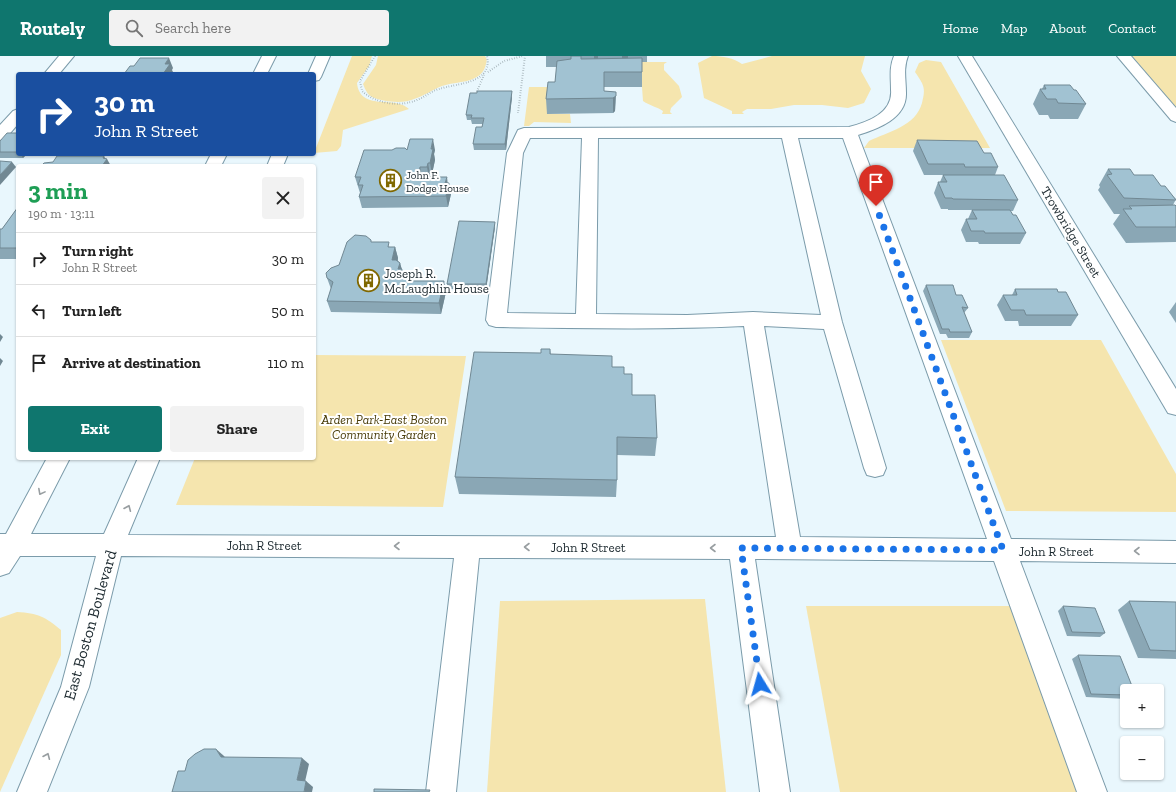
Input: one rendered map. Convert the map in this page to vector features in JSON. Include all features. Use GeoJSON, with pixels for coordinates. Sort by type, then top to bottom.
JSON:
{"type":"FeatureCollection","features":[{"type":"Feature","properties":{"kind":"street"},"geometry":{"type":"LineString","coordinates":[[54,72],[67,56]]}},
{"type":"Feature","properties":{"kind":"street"},"geometry":{"type":"LineString","coordinates":[[261,72],[269,56]]}},
{"type":"Feature","properties":{"kind":"street"},"geometry":{"type":"LineString","coordinates":[[316,72],[323,56]]}},
{"type":"Feature","properties":{"kind":"street"},"geometry":{"type":"LineString","coordinates":[[832,322],[753,319],[686,322],[496,320],[515,153],[524,133],[590,134],[849,132],[867,126],[896,109],[900,96],[897,83],[897,66],[901,56]]}},
{"type":"Feature","properties":{"kind":"street","name":"Trowbridge Street"},"geometry":{"type":"LineString","coordinates":[[965,56],[1176,407]]}},
{"type":"Feature","properties":{"kind":"street"},"geometry":{"type":"LineString","coordinates":[[1124,56],[1176,117]]}},
{"type":"Feature","properties":{"kind":"street"},"geometry":{"type":"LineString","coordinates":[[0,135],[16,116]]}},
{"type":"Feature","properties":{"kind":"street"},"geometry":{"type":"LineString","coordinates":[[849,132],[1092,792]]}},
{"type":"Feature","properties":{"kind":"street"},"geometry":{"type":"LineString","coordinates":[[789,133],[832,322],[875,468]]}},
{"type":"Feature","properties":{"kind":"street"},"geometry":{"type":"LineString","coordinates":[[586,322],[590,134]]}},
{"type":"Feature","properties":{"kind":"street"},"geometry":{"type":"LineString","coordinates":[[753,319],[790,548]]}},
{"type":"Feature","properties":{"kind":"street"},"geometry":{"type":"LineString","coordinates":[[0,565],[7,545],[59,460]]}},
{"type":"Feature","properties":{"kind":"street","name":"East Boston Boulevard"},"geometry":{"type":"LineString","coordinates":[[32,792],[76,687],[112,544],[148,460]]}},
{"type":"Feature","properties":{"kind":"street","name":"John R Street"},"geometry":{"type":"LineString","coordinates":[[7,545],[112,544],[468,546],[1176,552]]}},
{"type":"Feature","properties":{"kind":"street"},"geometry":{"type":"LineString","coordinates":[[441,792],[468,546]]}},
{"type":"Feature","properties":{"kind":"street"},"geometry":{"type":"LineString","coordinates":[[741,548],[775,792]]}},
{"type":"Feature","properties":{"kind":"path"},"geometry":{"type":"LineString","coordinates":[[375,56],[360,84],[362,92],[369,98],[380,101],[409,102],[441,88],[463,84],[486,73],[504,61],[524,56],[518,116]]}},
{"type":"Feature","properties":{"kind":"path"},"geometry":{"type":"LineString","coordinates":[[475,98],[481,79],[486,73],[489,62],[487,56]]}},
{"type":"Feature","properties":{"kind":"green space"},"geometry":{"type":"Polygon","coordinates":[[[352,56],[372,56],[369,66],[357,83],[360,92],[364,97],[371,100],[395,103],[403,105],[409,109],[343,130],[341,146],[337,151],[316,153],[316,148],[352,56]]]}},
{"type":"Feature","properties":{"kind":"green space"},"geometry":{"type":"Polygon","coordinates":[[[378,56],[485,56],[487,61],[484,70],[479,75],[468,81],[442,86],[410,101],[393,102],[372,97],[367,93],[363,84],[376,65],[378,56]]]}},
{"type":"Feature","properties":{"kind":"green space"},"geometry":{"type":"Polygon","coordinates":[[[712,56],[728,58],[742,64],[772,56],[865,56],[861,71],[871,89],[864,103],[848,108],[822,105],[794,105],[771,109],[747,109],[742,112],[744,114],[732,114],[732,111],[704,98],[698,63],[712,56]]]}},
{"type":"Feature","properties":{"kind":"green space"},"geometry":{"type":"Polygon","coordinates":[[[1132,56],[1176,56],[1176,108],[1132,56]]]}},
{"type":"Feature","properties":{"kind":"green space"},"geometry":{"type":"Polygon","coordinates":[[[926,60],[941,62],[990,148],[864,148],[869,141],[908,123],[919,111],[924,90],[915,72],[919,63],[926,60]]]}},
{"type":"Feature","properties":{"kind":"green space"},"geometry":{"type":"Polygon","coordinates":[[[628,62],[667,62],[664,64],[664,70],[679,86],[682,97],[671,108],[670,112],[672,114],[662,114],[663,111],[659,108],[643,101],[641,73],[628,62]]]}},
{"type":"Feature","properties":{"kind":"green space"},"geometry":{"type":"Polygon","coordinates":[[[529,87],[553,87],[547,114],[570,114],[571,123],[534,122],[529,126],[524,126],[529,87]]]}},
{"type":"Feature","properties":{"kind":"green space"},"geometry":{"type":"Polygon","coordinates":[[[941,340],[1101,340],[1176,474],[1176,512],[1006,511],[941,340]]]}},
{"type":"Feature","properties":{"kind":"green space","name":"Arden Park-East Boston Community Garden"},"geometry":{"type":"Polygon","coordinates":[[[316,355],[466,356],[443,507],[176,505],[194,460],[316,460],[316,355]]]}},
{"type":"Feature","properties":{"kind":"green space"},"geometry":{"type":"Polygon","coordinates":[[[705,599],[726,792],[487,792],[500,601],[705,599]]]}},
{"type":"Feature","properties":{"kind":"green space"},"geometry":{"type":"Polygon","coordinates":[[[806,606],[1014,606],[1081,792],[840,792],[806,606]]]}},
{"type":"Feature","properties":{"kind":"green space"},"geometry":{"type":"Polygon","coordinates":[[[17,612],[41,616],[61,630],[61,655],[0,792],[0,618],[17,612]]]}},
{"type":"Feature","properties":{"kind":"building"},"geometry":{"type":"Polygon","coordinates":[[[571,56],[581,56],[581,59],[642,58],[642,72],[604,72],[604,91],[616,92],[616,96],[613,98],[546,99],[548,82],[555,82],[557,61],[571,59],[571,56]]]}},
{"type":"Feature","properties":{"kind":"building"},"geometry":{"type":"Polygon","coordinates":[[[140,58],[169,58],[165,64],[170,64],[164,72],[126,72],[130,66],[134,66],[140,58]]]}},
{"type":"Feature","properties":{"kind":"building"},"geometry":{"type":"Polygon","coordinates":[[[1044,85],[1070,85],[1074,90],[1076,90],[1086,104],[1058,103],[1056,99],[1047,99],[1040,89],[1046,89],[1044,85]]]}},
{"type":"Feature","properties":{"kind":"building"},"geometry":{"type":"Polygon","coordinates":[[[477,91],[512,91],[505,144],[473,144],[476,127],[482,127],[484,118],[471,118],[472,115],[466,115],[470,93],[477,93],[477,91]]]}},
{"type":"Feature","properties":{"kind":"building"},"geometry":{"type":"Polygon","coordinates":[[[7,133],[16,133],[16,152],[0,152],[0,141],[7,133]]]}},
{"type":"Feature","properties":{"kind":"building","name":"John F. Dodge House"},"geometry":{"type":"Polygon","coordinates":[[[410,139],[433,139],[431,149],[433,149],[430,163],[428,163],[427,167],[420,167],[419,173],[421,173],[420,177],[447,177],[445,183],[449,183],[446,196],[359,197],[363,185],[358,185],[361,177],[355,177],[364,150],[392,150],[396,148],[405,148],[407,150],[410,139]]]}},
{"type":"Feature","properties":{"kind":"building"},"geometry":{"type":"Polygon","coordinates":[[[917,140],[977,141],[984,153],[991,153],[998,167],[965,167],[964,164],[928,164],[917,140]]]}},
{"type":"Feature","properties":{"kind":"building"},"geometry":{"type":"Polygon","coordinates":[[[57,156],[104,156],[103,158],[107,159],[103,164],[43,164],[53,162],[57,156]]]}},
{"type":"Feature","properties":{"kind":"building"},"geometry":{"type":"Polygon","coordinates":[[[0,161],[12,162],[0,175],[0,161]]]}},
{"type":"Feature","properties":{"kind":"building"},"geometry":{"type":"Polygon","coordinates":[[[1108,169],[1130,169],[1134,175],[1153,175],[1161,186],[1165,186],[1176,200],[1124,198],[1107,175],[1112,174],[1108,169]]]}},
{"type":"Feature","properties":{"kind":"building"},"geometry":{"type":"Polygon","coordinates":[[[943,175],[1004,175],[1018,200],[945,198],[938,182],[947,182],[943,175]]]}},
{"type":"Feature","properties":{"kind":"building"},"geometry":{"type":"Polygon","coordinates":[[[1175,205],[1176,227],[1136,227],[1123,209],[1132,209],[1129,206],[1175,205]]]}},
{"type":"Feature","properties":{"kind":"building"},"geometry":{"type":"Polygon","coordinates":[[[16,210],[16,248],[0,248],[0,229],[2,229],[16,210]]]}},
{"type":"Feature","properties":{"kind":"building"},"geometry":{"type":"Polygon","coordinates":[[[972,210],[1010,210],[1013,215],[1016,215],[1026,233],[985,233],[984,231],[971,231],[966,219],[977,219],[972,210]]]}},
{"type":"Feature","properties":{"kind":"building"},"geometry":{"type":"Polygon","coordinates":[[[459,221],[495,222],[486,284],[447,284],[459,221]]]}},
{"type":"Feature","properties":{"kind":"building","name":"Joseph R. McLaughlin House"},"geometry":{"type":"Polygon","coordinates":[[[355,235],[366,236],[371,240],[371,242],[389,242],[388,247],[395,247],[392,260],[396,260],[400,263],[398,269],[402,269],[400,278],[412,278],[412,281],[444,281],[439,303],[327,301],[333,282],[327,278],[326,273],[331,268],[339,265],[347,242],[355,235]]]}},
{"type":"Feature","properties":{"kind":"building"},"geometry":{"type":"Polygon","coordinates":[[[926,285],[953,285],[956,295],[962,295],[968,308],[962,307],[972,332],[950,332],[949,329],[942,329],[926,285]]]}},
{"type":"Feature","properties":{"kind":"building"},"geometry":{"type":"Polygon","coordinates":[[[1015,289],[1057,289],[1058,292],[1066,292],[1078,315],[1026,315],[1024,310],[1011,310],[1003,295],[1017,295],[1015,289]]]}},
{"type":"Feature","properties":{"kind":"building"},"geometry":{"type":"Polygon","coordinates":[[[541,349],[550,349],[550,354],[612,356],[612,367],[624,367],[624,374],[632,374],[632,395],[655,395],[657,438],[617,437],[617,480],[455,477],[474,352],[541,353],[541,349]]]}},
{"type":"Feature","properties":{"kind":"building"},"geometry":{"type":"Polygon","coordinates":[[[1129,601],[1176,602],[1176,651],[1150,650],[1129,601]]]}},
{"type":"Feature","properties":{"kind":"building"},"geometry":{"type":"Polygon","coordinates":[[[1063,606],[1095,608],[1105,633],[1072,632],[1063,606]]]}},
{"type":"Feature","properties":{"kind":"building"},"geometry":{"type":"Polygon","coordinates":[[[1078,655],[1120,656],[1131,684],[1120,684],[1120,695],[1091,694],[1078,655]]]}},
{"type":"Feature","properties":{"kind":"building"},"geometry":{"type":"Polygon","coordinates":[[[204,749],[216,749],[221,757],[302,758],[297,780],[306,781],[304,792],[172,792],[178,771],[185,771],[188,760],[204,749]]]}},
{"type":"Feature","properties":{"kind":"building"},"geometry":{"type":"Polygon","coordinates":[[[374,789],[430,790],[429,792],[374,792],[374,789]]]}},
{"type":"Feature","properties":{"kind":"place","name":"John F. Dodge House"},"geometry":{"type":"Point","coordinates":[391,181]}},
{"type":"Feature","properties":{"kind":"place","name":"Joseph R. McLaughlin House"},"geometry":{"type":"Point","coordinates":[368,280]}},
{"type":"Feature","properties":{"kind":"route"},"geometry":{"type":"LineString","coordinates":[[760,684],[741,548],[1003,550],[876,206]]}}]}
